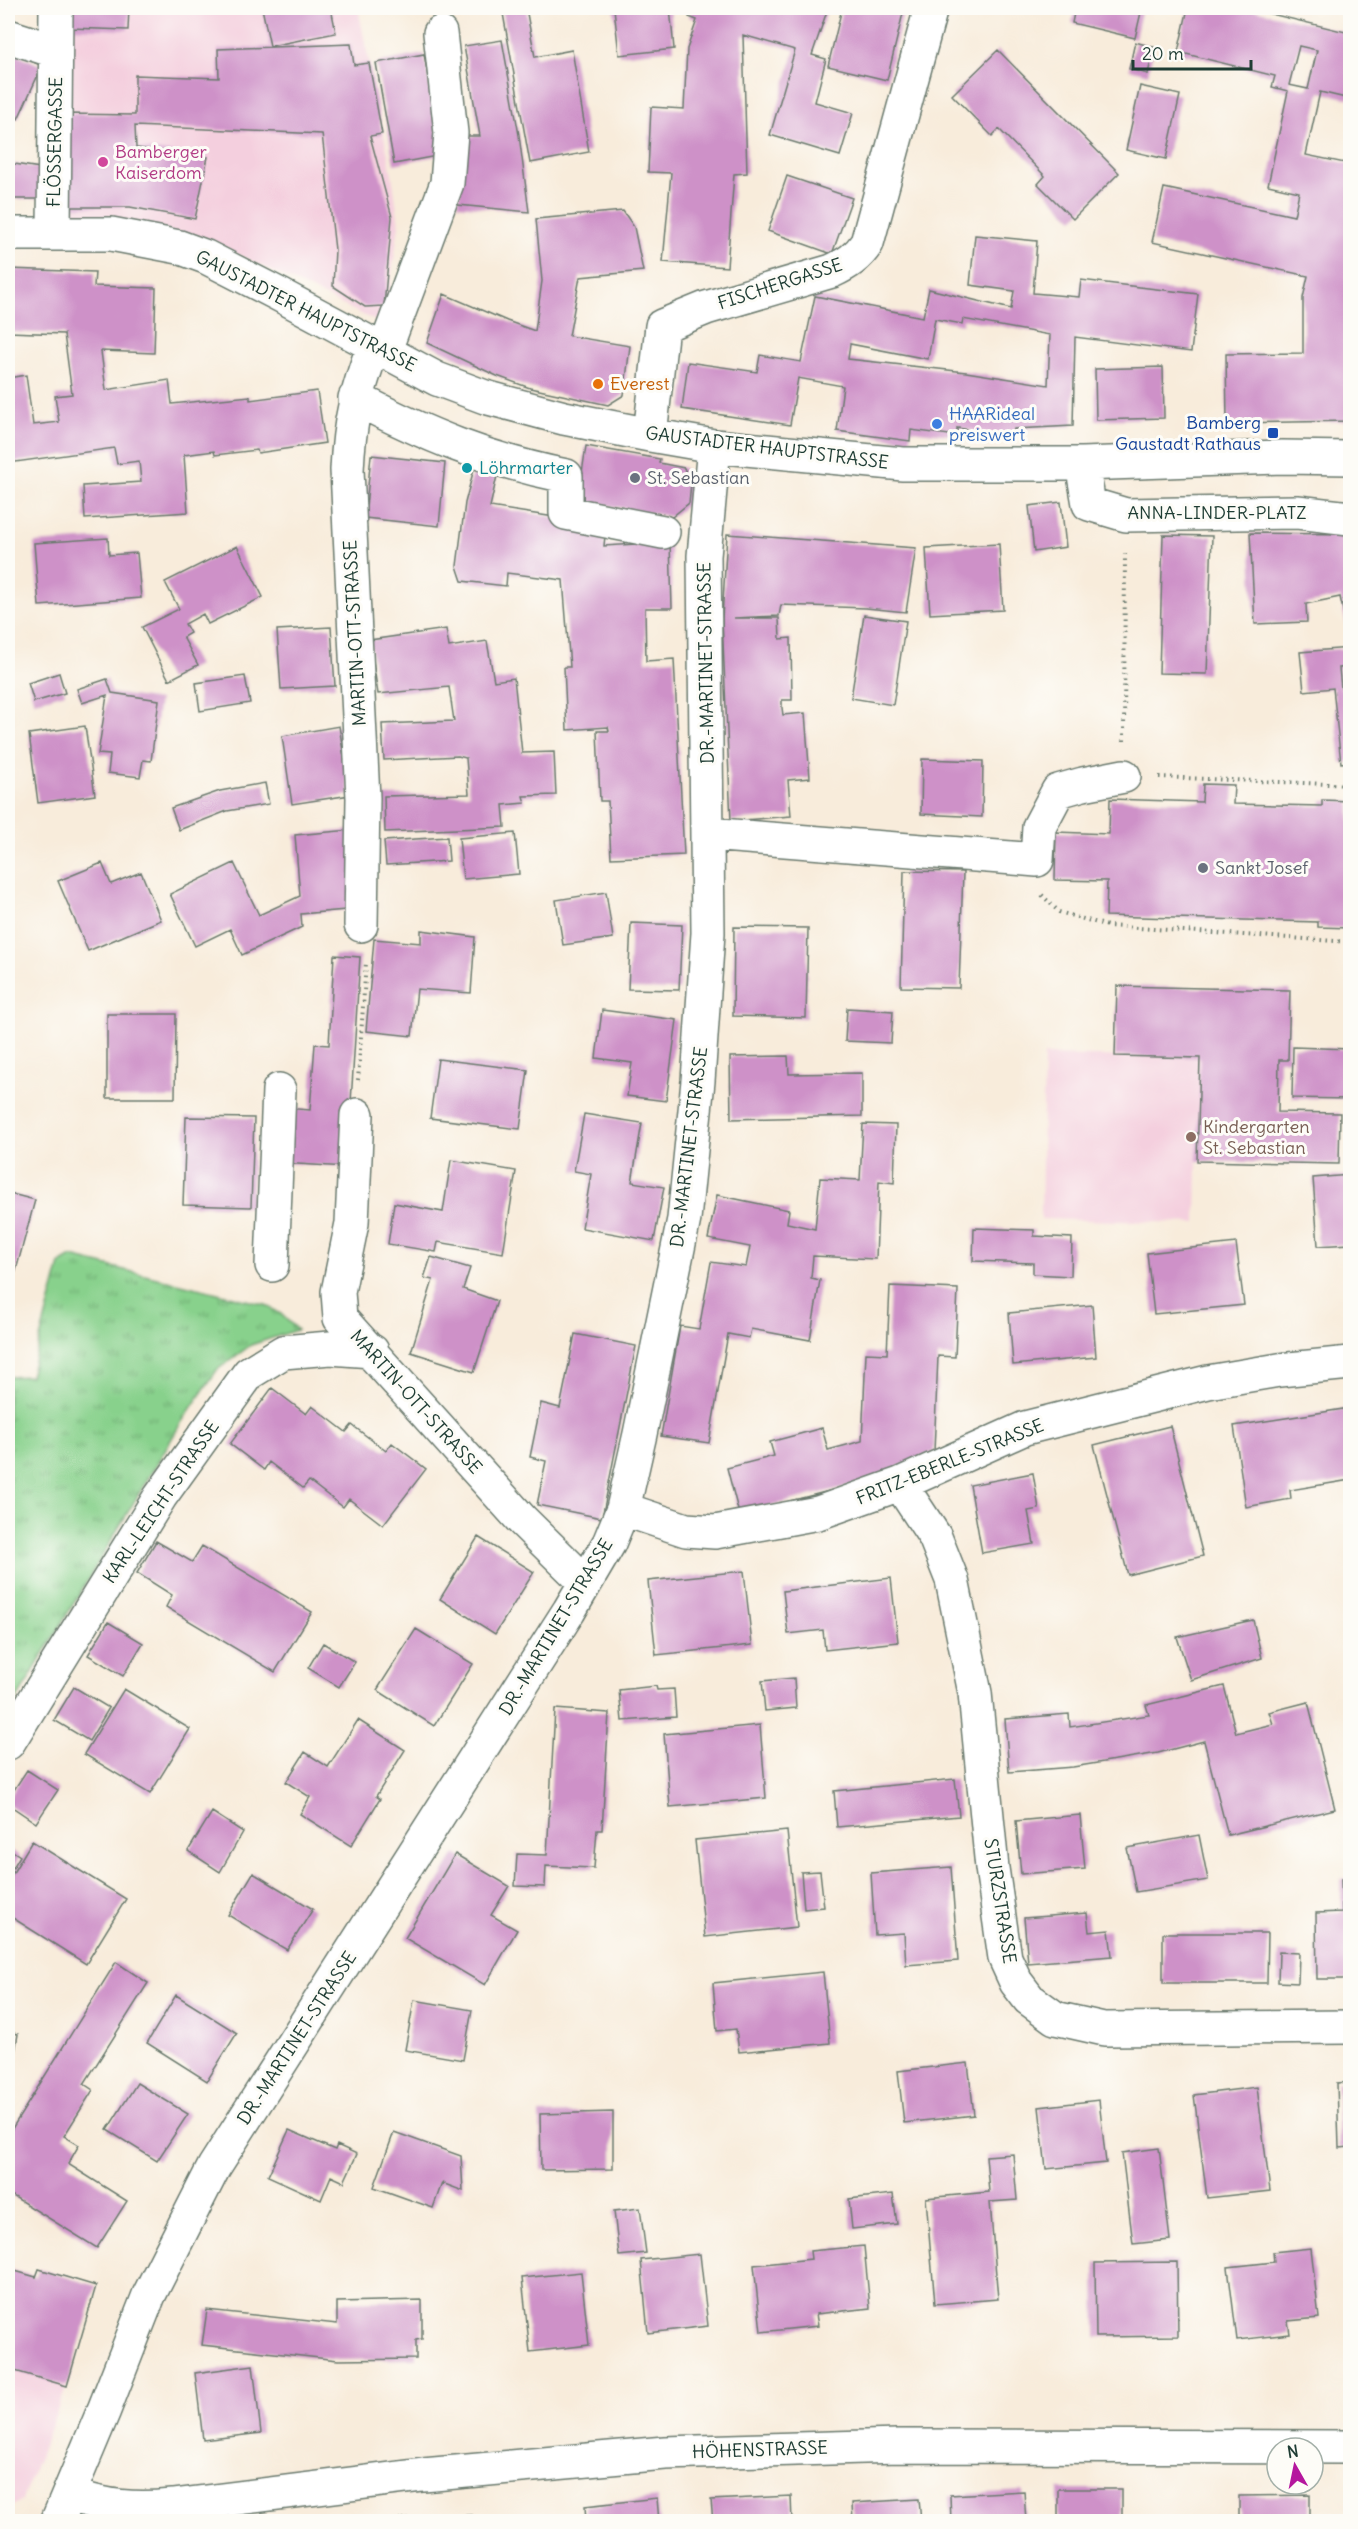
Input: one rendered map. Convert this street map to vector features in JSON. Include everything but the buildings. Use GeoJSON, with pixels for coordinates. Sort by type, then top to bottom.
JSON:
{"type":"FeatureCollection","features":[{"type":"Feature","properties":{"kind":"street","name":"FLÖSSERGASSE"},"geometry":{"type":"LineString","coordinates":[[54,232],[56,8]]}},
{"type":"Feature","properties":{"kind":"street","name":"FISCHERGASSE"},"geometry":{"type":"LineString","coordinates":[[650,435],[662,326],[706,308],[840,267],[860,254],[867,243],[931,8]]}},
{"type":"Feature","properties":{"kind":"street","name":"MARTIN-OTT-STRASSE"},"geometry":{"type":"LineString","coordinates":[[361,925],[363,798],[347,470],[348,437],[355,398],[379,347],[447,183],[451,133],[440,33]]}},
{"type":"Feature","properties":{"kind":"street","name":"FLÖSSERGASSE"},"geometry":{"type":"LineString","coordinates":[[8,36],[55,51]]}},
{"type":"Feature","properties":{"kind":"street","name":"GAUSTADTER HAUPTSTRASSE"},"geometry":{"type":"LineString","coordinates":[[8,234],[54,232],[111,234],[179,247],[206,257],[437,379],[485,397],[564,418],[714,446],[903,464],[1082,465],[1282,457],[1350,458]]}},
{"type":"Feature","properties":{"kind":"street"},"geometry":{"type":"LineString","coordinates":[[355,398],[406,425],[484,456],[566,476],[566,513],[663,531]]}},
{"type":"Feature","properties":{"kind":"street","name":"DR.-MARTINET-STRASSE"},"geometry":{"type":"LineString","coordinates":[[63,2508],[149,2295],[214,2168],[585,1582],[609,1543],[623,1509],[684,1219],[698,1081],[708,933],[704,555],[714,446]]}},
{"type":"Feature","properties":{"kind":"street","name":"ANNA-LINDER-PLATZ"},"geometry":{"type":"LineString","coordinates":[[1082,465],[1089,504],[1126,515],[1297,512],[1350,518]]}},
{"type":"Feature","properties":{"kind":"street"},"geometry":{"type":"LineString","coordinates":[[708,834],[1038,860],[1039,827],[1058,792],[1083,784],[1124,776]]}},
{"type":"Feature","properties":{"kind":"street"},"geometry":{"type":"LineString","coordinates":[[272,1265],[279,1090]]}},
{"type":"Feature","properties":{"kind":"street","name":"MARTIN-OTT-STRASSE"},"geometry":{"type":"LineString","coordinates":[[357,1115],[352,1223],[338,1292],[340,1318],[522,1520],[585,1582]]}},
{"type":"Feature","properties":{"kind":"street","name":"KARL-LEICHT-STRASSE"},"geometry":{"type":"LineString","coordinates":[[8,1743],[160,1497],[249,1373],[283,1352],[330,1348],[372,1351]]}},
{"type":"Feature","properties":{"kind":"street","name":"FRITZ-EBERLE-STRASSE"},"geometry":{"type":"LineString","coordinates":[[623,1509],[686,1530],[715,1532],[818,1513],[900,1484],[1025,1428],[1208,1382],[1279,1370],[1350,1363]]}},
{"type":"Feature","properties":{"kind":"street","name":"STURZSTRASSE"},"geometry":{"type":"LineString","coordinates":[[900,1484],[935,1537],[952,1581],[975,1693],[992,1868],[1005,1958],[1016,1982],[1029,1999],[1055,2018],[1104,2029],[1350,2026]]}},
{"type":"Feature","properties":{"kind":"street","name":"HÖHENSTRASSE"},"geometry":{"type":"LineString","coordinates":[[63,2508],[101,2505],[175,2514],[423,2475],[665,2453],[898,2446],[1350,2447]]}},
{"type":"Feature","properties":{"kind":"path"},"geometry":{"type":"LineString","coordinates":[[1126,515],[1124,776],[1350,785]]}},
{"type":"Feature","properties":{"kind":"path"},"geometry":{"type":"LineString","coordinates":[[1038,860],[1038,892],[1059,912],[1108,926],[1350,942]]}},
{"type":"Feature","properties":{"kind":"path"},"geometry":{"type":"LineString","coordinates":[[357,1115],[360,1034],[367,971],[361,925]]}},
{"type":"Feature","properties":{"kind":"shaded area"},"geometry":{"type":"Polygon","coordinates":[[[43,8],[358,8],[392,175],[399,225],[384,325],[216,244],[63,217],[43,8]]]}},
{"type":"Feature","properties":{"kind":"shaded area","name":"Kindergarten St. Sebastian"},"geometry":{"type":"Polygon","coordinates":[[[1044,1055],[1279,1060],[1278,1112],[1340,1113],[1339,1164],[1197,1161],[1196,1223],[1041,1219],[1044,1055]]]}},
{"type":"Feature","properties":{"kind":"shaded area"},"geometry":{"type":"Polygon","coordinates":[[[8,2269],[36,2277],[39,2269],[96,2286],[67,2386],[22,2500],[8,2509],[8,2269]]]}},
{"type":"Feature","properties":{"kind":"green space"},"geometry":{"type":"Polygon","coordinates":[[[72,1257],[266,1305],[281,1314],[297,1330],[251,1345],[217,1370],[181,1423],[8,1714],[8,1377],[30,1376],[60,1264],[72,1257]]]}},
{"type":"Feature","properties":{"kind":"place","name":"Bamberger Kaiserdom"},"geometry":{"type":"Point","coordinates":[103,162]}},
{"type":"Feature","properties":{"kind":"place","name":"Everest"},"geometry":{"type":"Point","coordinates":[598,384]}},
{"type":"Feature","properties":{"kind":"place","name":"HAARideal preiswert"},"geometry":{"type":"Point","coordinates":[937,424]}},
{"type":"Feature","properties":{"kind":"place","name":"Bamberg Gaustadt Rathaus"},"geometry":{"type":"Point","coordinates":[1273,433]}},
{"type":"Feature","properties":{"kind":"place","name":"Löhrmarter"},"geometry":{"type":"Point","coordinates":[467,468]}},
{"type":"Feature","properties":{"kind":"place","name":"St. Sebastian"},"geometry":{"type":"Point","coordinates":[635,478]}},
{"type":"Feature","properties":{"kind":"place","name":"Sankt Josef"},"geometry":{"type":"Point","coordinates":[1203,868]}},
{"type":"Feature","properties":{"kind":"place","name":"Kindergarten St. Sebastian"},"geometry":{"type":"Point","coordinates":[1191,1137]}}]}
